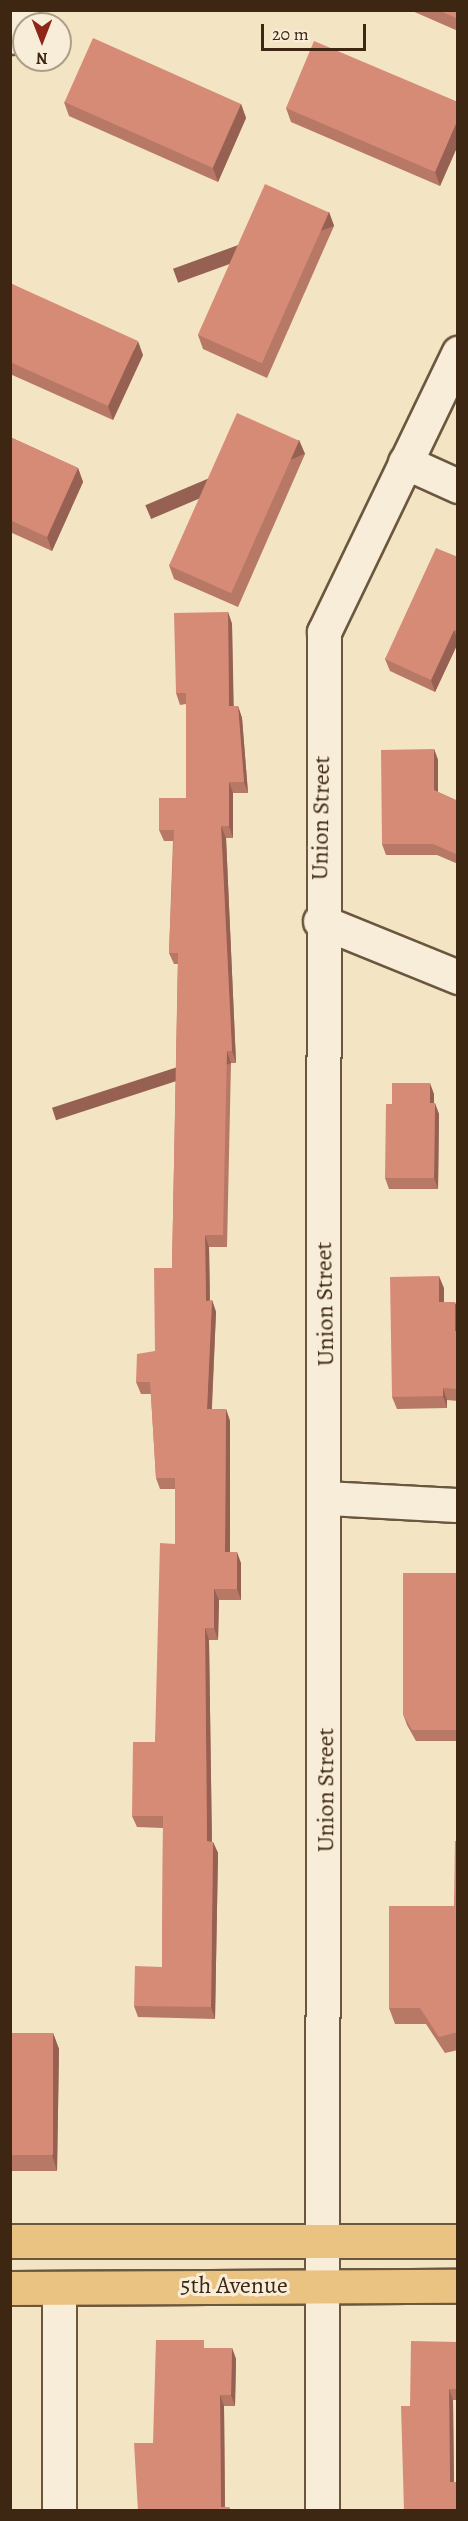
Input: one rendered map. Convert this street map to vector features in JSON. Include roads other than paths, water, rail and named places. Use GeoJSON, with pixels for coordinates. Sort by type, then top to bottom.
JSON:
{"type":"FeatureCollection","features":[{"type":"Feature","properties":{"kind":"main road","name":"5th Avenue"},"geometry":{"type":"LineString","coordinates":[[10,2241],[458,2241]]}},
{"type":"Feature","properties":{"kind":"main road","name":"5th Avenue"},"geometry":{"type":"LineString","coordinates":[[10,2288],[458,2286]]}},
{"type":"Feature","properties":{"kind":"street"},"geometry":{"type":"LineString","coordinates":[[10,37],[22,10]]}},
{"type":"Feature","properties":{"kind":"street","name":"Union Street"},"geometry":{"type":"LineString","coordinates":[[322,2511],[327,1498],[320,921],[324,632],[458,353]]}},
{"type":"Feature","properties":{"kind":"street"},"geometry":{"type":"LineString","coordinates":[[405,462],[458,486]]}},
{"type":"Feature","properties":{"kind":"street"},"geometry":{"type":"LineString","coordinates":[[320,921],[458,977]]}},
{"type":"Feature","properties":{"kind":"street"},"geometry":{"type":"LineString","coordinates":[[327,1498],[458,1505]]}},
{"type":"Feature","properties":{"kind":"street"},"geometry":{"type":"LineString","coordinates":[[59,2288],[59,2511]]}}]}
